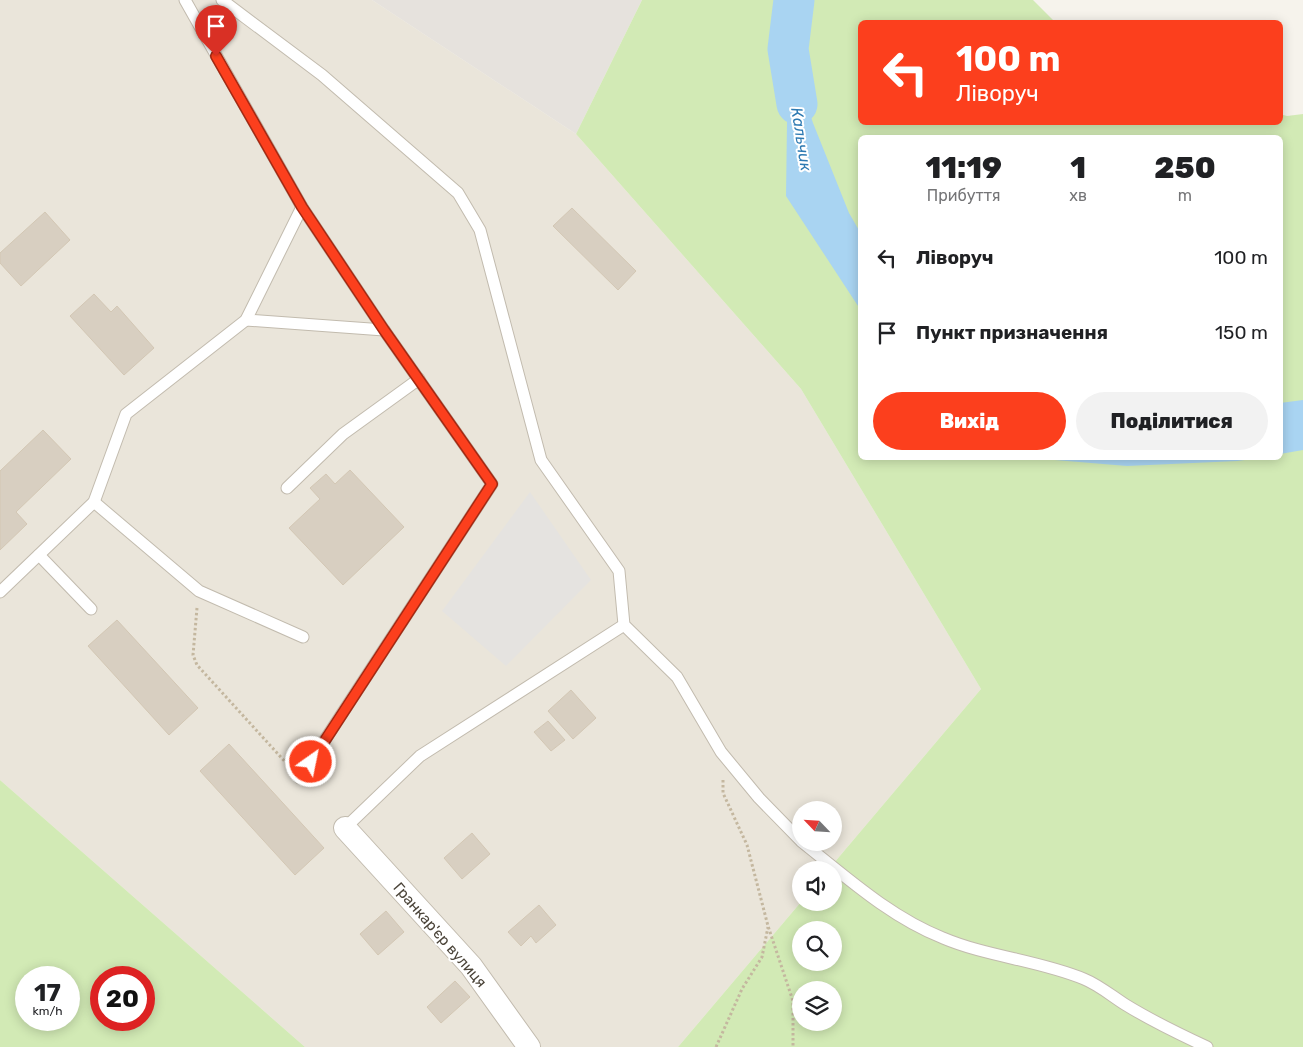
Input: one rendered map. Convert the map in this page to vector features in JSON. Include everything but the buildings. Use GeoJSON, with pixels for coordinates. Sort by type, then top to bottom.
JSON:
{"type":"FeatureCollection","features":[{"type":"Feature","properties":{"kind":"street","name":"Гранкар'єр вулиця"},"geometry":{"type":"LineString","coordinates":[[345,828],[471,966],[529,1047]]}},
{"type":"Feature","properties":{"kind":"lane"},"geometry":{"type":"LineString","coordinates":[[185,0],[302,207],[384,330],[492,484],[300,778]]}},
{"type":"Feature","properties":{"kind":"lane"},"geometry":{"type":"LineString","coordinates":[[222,0],[322,74],[458,193],[480,230],[541,460],[619,571],[624,625],[677,677],[721,752],[759,798],[792,832]]}},
{"type":"Feature","properties":{"kind":"lane"},"geometry":{"type":"LineString","coordinates":[[0,592],[94,502],[126,414],[246,320],[302,207]]}},
{"type":"Feature","properties":{"kind":"lane"},"geometry":{"type":"LineString","coordinates":[[246,320],[384,330]]}},
{"type":"Feature","properties":{"kind":"lane"},"geometry":{"type":"LineString","coordinates":[[287,488],[343,434],[419,379]]}},
{"type":"Feature","properties":{"kind":"lane"},"geometry":{"type":"LineString","coordinates":[[94,502],[199,591],[303,637]]}},
{"type":"Feature","properties":{"kind":"lane"},"geometry":{"type":"LineString","coordinates":[[39,554],[91,609]]}},
{"type":"Feature","properties":{"kind":"lane"},"geometry":{"type":"LineString","coordinates":[[345,828],[420,756],[624,625]]}},
{"type":"Feature","properties":{"kind":"lane"},"geometry":{"type":"LineString","coordinates":[[814,851],[894,913],[943,938],[986,952],[1048,965],[1087,980],[1127,1006],[1207,1047]]}},
{"type":"Feature","properties":{"kind":"path"},"geometry":{"type":"LineString","coordinates":[[199,591],[193,655],[197,664],[300,778]]}},
{"type":"Feature","properties":{"kind":"path"},"geometry":{"type":"LineString","coordinates":[[721,752],[723,793],[747,845],[768,926],[793,1001],[793,1047]]}},
{"type":"Feature","properties":{"kind":"path"},"geometry":{"type":"LineString","coordinates":[[716,1047],[742,989],[762,957],[768,926]]}},
{"type":"Feature","properties":{"kind":"shaded area"},"geometry":{"type":"Polygon","coordinates":[[[0,0],[372,0],[576,134],[801,389],[981,689],[836,861],[792,861],[793,911],[678,1047],[305,1047],[0,780],[0,0]]]}},
{"type":"Feature","properties":{"kind":"shaded area"},"geometry":{"type":"Polygon","coordinates":[[[372,0],[642,0],[576,134],[372,0]]]}},
{"type":"Feature","properties":{"kind":"shaded area"},"geometry":{"type":"Polygon","coordinates":[[[530,492],[591,580],[506,666],[442,611],[530,492]]]}},
{"type":"Feature","properties":{"kind":"green space"},"geometry":{"type":"Polygon","coordinates":[[[642,0],[1033,0],[1053,20],[858,20],[858,125],[1283,125],[1283,115],[1303,114],[1303,1047],[678,1047],[793,911],[842,911],[842,861],[836,861],[981,689],[801,389],[576,134],[642,0]]]}},
{"type":"Feature","properties":{"kind":"green space"},"geometry":{"type":"Polygon","coordinates":[[[0,780],[305,1047],[0,1047],[0,780]]]}},
{"type":"Feature","properties":{"kind":"water"},"geometry":{"type":"Polygon","coordinates":[[[788,49],[813,123],[849,213],[858,229],[858,306],[786,196],[788,49]]]}},
{"type":"Feature","properties":{"kind":"water"},"geometry":{"type":"Polygon","coordinates":[[[1303,400],[1303,450],[1283,453],[1283,403],[1303,400]]]}},
{"type":"Feature","properties":{"kind":"water"},"geometry":{"type":"Polygon","coordinates":[[[1055,460],[1245,460],[1237,461],[1127,466],[1055,460]]]}},
{"type":"Feature","properties":{"kind":"waterway","name":"Кальчик"},"geometry":{"type":"LineString","coordinates":[[794,0],[788,49],[797,104]]}},
{"type":"Feature","properties":{"kind":"route"},"geometry":{"type":"LineString","coordinates":[[216,56],[302,207],[384,330],[492,484],[311,762]]}}]}
